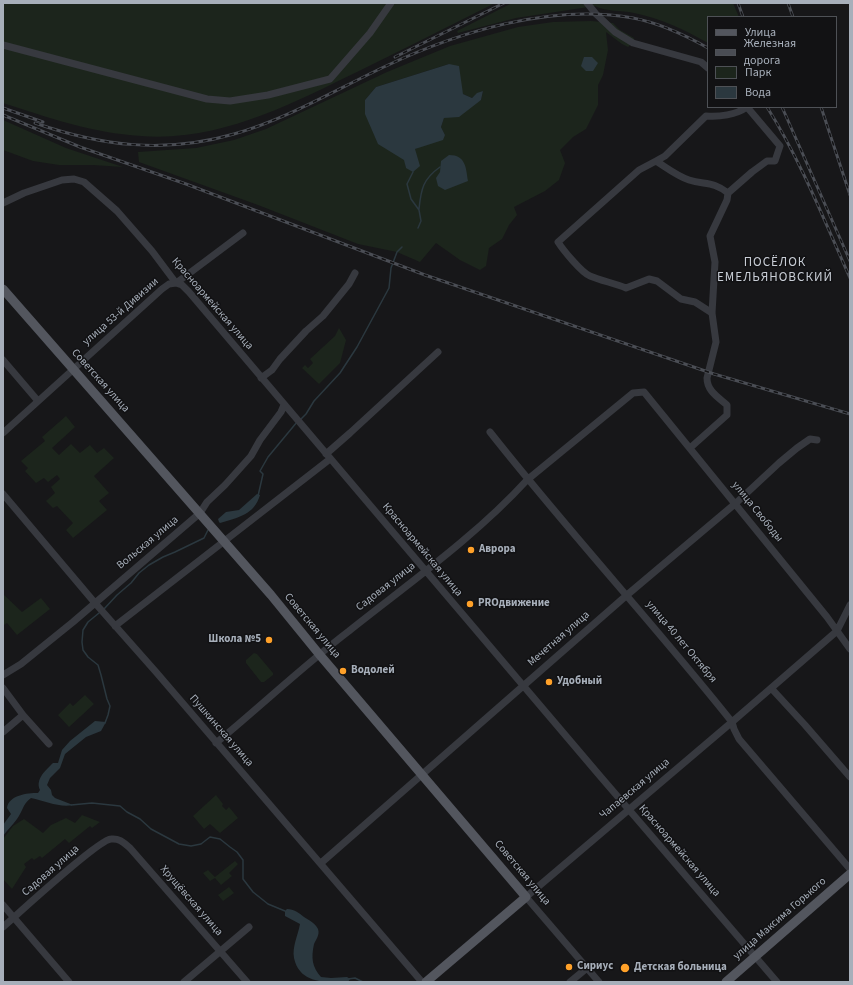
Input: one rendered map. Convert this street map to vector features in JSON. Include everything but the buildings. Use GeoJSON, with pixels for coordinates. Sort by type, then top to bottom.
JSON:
{"type":"FeatureCollection","features":[{"type":"Feature","properties":{"kind":"main road","name":"Советская улица"},"geometry":{"type":"LineString","coordinates":[[3,289],[271,595],[319,654],[526,897]]}},
{"type":"Feature","properties":{"kind":"main road","name":"улица Максима Горького"},"geometry":{"type":"LineString","coordinates":[[726,982],[850,874]]}},
{"type":"Feature","properties":{"kind":"main road","name":"Чапаевская улица"},"geometry":{"type":"LineString","coordinates":[[426,982],[526,897]]}},
{"type":"Feature","properties":{"kind":"street"},"geometry":{"type":"LineString","coordinates":[[3,44],[207,99],[230,101],[268,95],[330,79],[370,33],[391,3]]}},
{"type":"Feature","properties":{"kind":"street"},"geometry":{"type":"LineString","coordinates":[[587,3],[615,32],[634,43],[701,62],[707,67]]}},
{"type":"Feature","properties":{"kind":"street"},"geometry":{"type":"LineString","coordinates":[[712,312],[695,302],[681,299],[657,281],[649,279],[626,288],[611,282],[588,276],[562,250],[558,242],[639,170],[665,156],[706,116],[716,117],[742,111],[746,108]]}},
{"type":"Feature","properties":{"kind":"street"},"geometry":{"type":"LineString","coordinates":[[690,448],[727,415],[727,405],[711,391],[707,384],[707,378],[716,342],[712,312],[715,262],[710,236],[728,200],[728,193],[752,172],[768,161],[775,161],[780,146],[748,108]]}},
{"type":"Feature","properties":{"kind":"street"},"geometry":{"type":"LineString","coordinates":[[656,161],[675,174],[690,180],[719,186],[728,193]]}},
{"type":"Feature","properties":{"kind":"street","name":"Красноармейская улица"},"geometry":{"type":"LineString","coordinates":[[3,203],[45,185],[62,180],[74,179],[84,182],[117,211],[152,251],[176,283],[182,285],[189,292],[777,982]]}},
{"type":"Feature","properties":{"kind":"street","name":"улица 53-й Дивизии"},"geometry":{"type":"LineString","coordinates":[[4,429],[38,402],[162,289],[176,283],[227,247],[243,233]]}},
{"type":"Feature","properties":{"kind":"street"},"geometry":{"type":"LineString","coordinates":[[261,378],[272,370],[290,347],[323,316],[349,284],[355,273]]}},
{"type":"Feature","properties":{"kind":"street"},"geometry":{"type":"LineString","coordinates":[[115,626],[224,542],[328,456],[438,352]]}},
{"type":"Feature","properties":{"kind":"street"},"geometry":{"type":"LineString","coordinates":[[3,360],[38,402]]}},
{"type":"Feature","properties":{"kind":"street","name":"улица Свободы"},"geometry":{"type":"LineString","coordinates":[[644,392],[736,503],[827,617],[850,649]]}},
{"type":"Feature","properties":{"kind":"street","name":"Садовая улица"},"geometry":{"type":"LineString","coordinates":[[216,743],[319,654],[464,539],[512,497],[527,480],[633,393],[644,392]]}},
{"type":"Feature","properties":{"kind":"street","name":"Вольская улица"},"geometry":{"type":"LineString","coordinates":[[3,676],[97,605],[200,513],[207,502],[225,485],[251,456],[260,440],[286,407]]}},
{"type":"Feature","properties":{"kind":"street","name":"улица 40 лет Октября"},"geometry":{"type":"LineString","coordinates":[[490,432],[527,480],[691,671],[732,722],[739,739],[850,869]]}},
{"type":"Feature","properties":{"kind":"street","name":"Мечетная улица"},"geometry":{"type":"LineString","coordinates":[[321,863],[523,685],[736,503],[797,448],[810,439],[817,440]]}},
{"type":"Feature","properties":{"kind":"street","name":"Пушкинская улица"},"geometry":{"type":"LineString","coordinates":[[3,494],[106,616],[321,863],[422,982]]}},
{"type":"Feature","properties":{"kind":"street","name":"Чапаевская улица"},"geometry":{"type":"LineString","coordinates":[[526,897],[732,722],[836,631],[850,605]]}},
{"type":"Feature","properties":{"kind":"street"},"geometry":{"type":"LineString","coordinates":[[3,688],[49,744]]}},
{"type":"Feature","properties":{"kind":"street"},"geometry":{"type":"LineString","coordinates":[[771,688],[850,777]]}},
{"type":"Feature","properties":{"kind":"street"},"geometry":{"type":"LineString","coordinates":[[3,732],[24,715]]}},
{"type":"Feature","properties":{"kind":"street","name":"Садовая улица"},"geometry":{"type":"LineString","coordinates":[[3,927],[103,842],[110,838],[116,839]]}},
{"type":"Feature","properties":{"kind":"street","name":"Хрущёвская улица"},"geometry":{"type":"LineString","coordinates":[[116,839],[123,842],[130,848],[247,982]]}},
{"type":"Feature","properties":{"kind":"street","name":"Советская улица"},"geometry":{"type":"LineString","coordinates":[[526,897],[599,982]]}},
{"type":"Feature","properties":{"kind":"street"},"geometry":{"type":"LineString","coordinates":[[4,906],[69,982]]}},
{"type":"Feature","properties":{"kind":"street"},"geometry":{"type":"LineString","coordinates":[[184,982],[249,927]]}},
{"type":"Feature","properties":{"kind":"street"},"geometry":{"type":"LineString","coordinates":[[570,982],[587,968]]}},
{"type":"Feature","properties":{"kind":"green space"},"geometry":{"type":"Polygon","coordinates":[[[3,3],[495,3],[281,108],[227,127],[199,133],[170,136],[141,136],[106,132],[88,128],[3,103],[3,3]]]}},
{"type":"Feature","properties":{"kind":"green space"},"geometry":{"type":"Polygon","coordinates":[[[512,3],[733,3],[739,16],[707,16],[707,42],[663,21],[634,13],[604,9],[595,6],[516,18],[458,33],[457,31],[512,3]]]}},
{"type":"Feature","properties":{"kind":"green space"},"geometry":{"type":"Polygon","coordinates":[[[591,21],[613,23],[620,30],[634,38],[633,43],[628,47],[606,32],[608,50],[603,75],[598,85],[598,105],[586,129],[573,137],[560,150],[565,163],[559,180],[545,191],[514,207],[517,215],[509,225],[502,239],[489,248],[486,266],[480,270],[460,260],[436,243],[420,262],[397,252],[358,244],[258,205],[139,162],[138,152],[196,148],[234,140],[266,129],[387,72],[450,46],[518,27],[553,22],[591,21]],[[449,64],[376,87],[365,100],[405,160],[406,168],[415,149],[445,135],[441,127],[444,118],[481,100],[483,91],[472,98],[463,94],[449,64]]]}},
{"type":"Feature","properties":{"kind":"green space"},"geometry":{"type":"Polygon","coordinates":[[[3,120],[66,148],[123,167],[59,165],[33,161],[3,150],[3,120]]]}},
{"type":"Feature","properties":{"kind":"green space"},"geometry":{"type":"Polygon","coordinates":[[[339,328],[346,340],[340,363],[319,384],[302,368],[305,365],[308,368],[313,363],[310,359],[335,336],[339,328]]]}},
{"type":"Feature","properties":{"kind":"green space"},"geometry":{"type":"Polygon","coordinates":[[[66,416],[75,427],[52,448],[59,455],[71,444],[80,453],[90,445],[97,453],[104,448],[114,458],[94,476],[109,493],[99,501],[107,510],[73,538],[66,530],[73,523],[57,506],[53,508],[46,501],[55,493],[51,487],[60,479],[57,475],[48,482],[44,478],[36,483],[25,471],[28,468],[21,461],[45,441],[42,437],[66,416]]]}},
{"type":"Feature","properties":{"kind":"green space"},"geometry":{"type":"Polygon","coordinates":[[[3,594],[22,612],[41,598],[50,609],[17,635],[7,623],[4,625],[3,623],[3,594]]]}},
{"type":"Feature","properties":{"kind":"green space"},"geometry":{"type":"Polygon","coordinates":[[[254,653],[257,654],[273,673],[273,675],[264,682],[261,682],[246,663],[246,660],[254,653]]]}},
{"type":"Feature","properties":{"kind":"green space"},"geometry":{"type":"Polygon","coordinates":[[[85,695],[94,704],[69,727],[58,715],[70,703],[73,706],[85,695]]]}},
{"type":"Feature","properties":{"kind":"green space"},"geometry":{"type":"Polygon","coordinates":[[[216,795],[223,804],[222,806],[226,810],[229,807],[238,818],[220,833],[210,824],[204,829],[193,816],[216,795]]]}},
{"type":"Feature","properties":{"kind":"green space"},"geometry":{"type":"Polygon","coordinates":[[[82,815],[100,822],[92,828],[90,826],[69,843],[65,839],[42,858],[40,856],[34,860],[32,858],[24,864],[26,867],[12,889],[3,879],[3,839],[13,826],[24,819],[43,833],[51,825],[66,818],[75,823],[82,815]]]}},
{"type":"Feature","properties":{"kind":"green space"},"geometry":{"type":"Polygon","coordinates":[[[235,861],[238,864],[229,873],[232,876],[221,885],[215,878],[210,881],[203,873],[208,870],[215,877],[235,861]]]}},
{"type":"Feature","properties":{"kind":"green space"},"geometry":{"type":"Polygon","coordinates":[[[229,887],[234,893],[223,901],[218,895],[229,887]]]}},
{"type":"Feature","properties":{"kind":"water"},"geometry":{"type":"Polygon","coordinates":[[[584,57],[592,57],[598,63],[593,71],[586,71],[581,66],[584,57]]]}},
{"type":"Feature","properties":{"kind":"water"},"geometry":{"type":"Polygon","coordinates":[[[449,64],[459,66],[463,94],[472,98],[477,93],[483,91],[481,100],[459,117],[444,118],[441,127],[445,135],[443,140],[415,149],[420,166],[413,172],[406,168],[404,160],[378,144],[365,114],[365,100],[376,87],[449,64]]]}},
{"type":"Feature","properties":{"kind":"water"},"geometry":{"type":"Polygon","coordinates":[[[449,155],[459,157],[462,160],[466,167],[468,181],[445,190],[438,186],[436,178],[440,172],[441,161],[449,155]]]}},
{"type":"Feature","properties":{"kind":"water"},"geometry":{"type":"Polygon","coordinates":[[[257,494],[260,495],[254,507],[250,511],[239,517],[220,523],[219,522],[218,519],[226,512],[239,510],[257,494]]]}},
{"type":"Feature","properties":{"kind":"water"},"geometry":{"type":"Polygon","coordinates":[[[95,721],[106,722],[101,731],[86,737],[65,754],[60,768],[50,778],[47,785],[55,798],[73,805],[58,805],[31,798],[3,836],[3,825],[11,814],[7,808],[11,800],[24,794],[38,793],[40,790],[40,778],[44,772],[53,763],[58,763],[62,750],[70,741],[95,721]]]}},
{"type":"Feature","properties":{"kind":"water"},"geometry":{"type":"Polygon","coordinates":[[[287,909],[298,913],[314,924],[318,929],[318,937],[314,944],[313,958],[314,966],[321,977],[347,977],[350,979],[348,982],[323,982],[308,977],[302,973],[297,967],[294,958],[294,945],[300,924],[285,916],[285,911],[287,909]]]}},
{"type":"Feature","properties":{"kind":"waterway"},"geometry":{"type":"LineString","coordinates":[[419,209],[422,190],[426,180],[440,167]]}},
{"type":"Feature","properties":{"kind":"waterway"},"geometry":{"type":"LineString","coordinates":[[413,172],[407,184],[411,199],[419,210],[421,221],[418,228]]}},
{"type":"Feature","properties":{"kind":"waterway"},"geometry":{"type":"LineString","coordinates":[[300,420],[306,414],[314,401],[340,373],[357,347],[389,288],[391,268],[397,252],[402,247]]}},
{"type":"Feature","properties":{"kind":"waterway"},"geometry":{"type":"LineString","coordinates":[[258,496],[263,474],[260,471],[268,457],[297,422]]}},
{"type":"Feature","properties":{"kind":"waterway"},"geometry":{"type":"LineString","coordinates":[[104,609],[131,583],[139,573],[149,565],[204,538],[208,530]]}},
{"type":"Feature","properties":{"kind":"waterway"},"geometry":{"type":"LineString","coordinates":[[99,613],[88,622],[83,630],[82,642],[83,650],[88,657],[98,665],[110,706],[105,723]]}},
{"type":"Feature","properties":{"kind":"waterway"},"geometry":{"type":"LineString","coordinates":[[71,805],[92,803],[120,806],[127,812],[140,819],[151,829],[179,844],[191,846],[201,844],[210,837],[220,839],[237,852],[243,860],[243,879],[253,892],[268,904],[285,911]]}},
{"type":"Feature","properties":{"kind":"waterway"},"geometry":{"type":"LineString","coordinates":[[348,979],[355,978],[363,982]]}},
{"type":"Feature","properties":{"kind":"railway"},"geometry":{"type":"LineString","coordinates":[[395,57],[504,3]]}},
{"type":"Feature","properties":{"kind":"railway"},"geometry":{"type":"LineString","coordinates":[[738,3],[743,16]]}},
{"type":"Feature","properties":{"kind":"railway"},"geometry":{"type":"LineString","coordinates":[[788,3],[793,16]]}},
{"type":"Feature","properties":{"kind":"railway"},"geometry":{"type":"LineString","coordinates":[[35,123],[84,137],[133,145],[183,144],[208,140],[254,128],[292,112],[386,66],[444,42],[474,32],[506,24],[570,14],[602,14],[633,18],[672,30],[707,48]]}},
{"type":"Feature","properties":{"kind":"railway"},"geometry":{"type":"LineString","coordinates":[[3,108],[43,122]]}},
{"type":"Feature","properties":{"kind":"railway"},"geometry":{"type":"LineString","coordinates":[[768,108],[791,148],[850,278]]}},
{"type":"Feature","properties":{"kind":"railway"},"geometry":{"type":"LineString","coordinates":[[782,108],[850,261]]}},
{"type":"Feature","properties":{"kind":"railway"},"geometry":{"type":"LineString","coordinates":[[821,108],[850,195]]}},
{"type":"Feature","properties":{"kind":"railway"},"geometry":{"type":"LineString","coordinates":[[3,115],[80,147],[186,184],[425,275],[714,374],[850,414]]}},
{"type":"Feature","properties":{"kind":"place","name":"Аврора"},"geometry":{"type":"Point","coordinates":[471,550]}},
{"type":"Feature","properties":{"kind":"place","name":"PROдвижение"},"geometry":{"type":"Point","coordinates":[470,604]}},
{"type":"Feature","properties":{"kind":"place","name":"Школа №5"},"geometry":{"type":"Point","coordinates":[269,640]}},
{"type":"Feature","properties":{"kind":"place","name":"Водолей"},"geometry":{"type":"Point","coordinates":[343,671]}},
{"type":"Feature","properties":{"kind":"place","name":"Удобный"},"geometry":{"type":"Point","coordinates":[549,682]}},
{"type":"Feature","properties":{"kind":"place","name":"Сириус"},"geometry":{"type":"Point","coordinates":[569,967]}},
{"type":"Feature","properties":{"kind":"place","name":"Детская больница"},"geometry":{"type":"Point","coordinates":[625,968]}},
{"type":"Feature","properties":{"kind":"district","name":"ПОСЁЛОК ЕМЕЛЬЯНОВСКИЙ"},"geometry":{"type":"Point","coordinates":[775,270]}}]}
